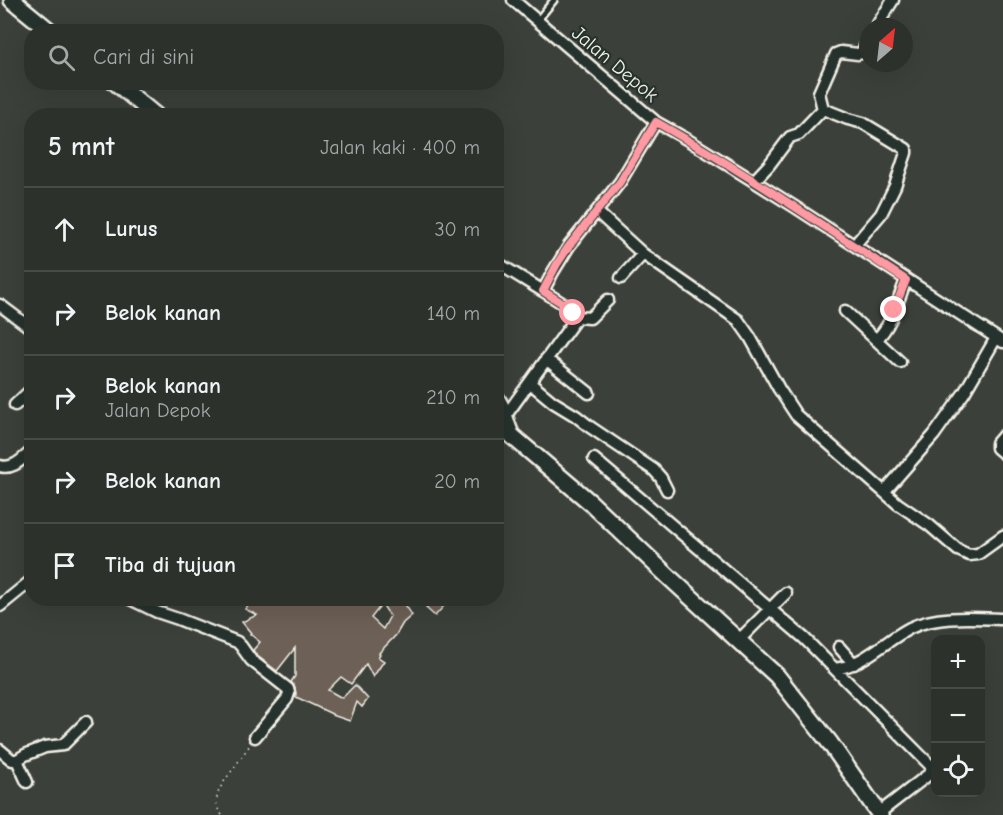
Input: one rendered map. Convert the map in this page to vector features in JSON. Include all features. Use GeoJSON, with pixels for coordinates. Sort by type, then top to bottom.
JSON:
{"type":"FeatureCollection","features":[{"type":"Feature","properties":{"kind":"street"},"geometry":{"type":"LineString","coordinates":[[12,0],[41,24]]}},
{"type":"Feature","properties":{"kind":"street","name":"Jalan Depok"},"geometry":{"type":"LineString","coordinates":[[513,0],[656,122],[754,181],[999,340]]}},
{"type":"Feature","properties":{"kind":"street"},"geometry":{"type":"LineString","coordinates":[[882,18],[893,0]]}},
{"type":"Feature","properties":{"kind":"street"},"geometry":{"type":"LineString","coordinates":[[823,109],[819,93],[836,54],[841,52],[859,53]]}},
{"type":"Feature","properties":{"kind":"street"},"geometry":{"type":"LineString","coordinates":[[125,90],[146,108]]}},
{"type":"Feature","properties":{"kind":"street"},"geometry":{"type":"LineString","coordinates":[[754,181],[770,165],[790,137],[800,134],[823,109]]}},
{"type":"Feature","properties":{"kind":"street"},"geometry":{"type":"LineString","coordinates":[[823,109],[863,123],[906,149],[896,186],[881,214],[856,246]]}},
{"type":"Feature","properties":{"kind":"street"},"geometry":{"type":"LineString","coordinates":[[543,291],[569,246],[620,182],[656,122]]}},
{"type":"Feature","properties":{"kind":"street"},"geometry":{"type":"LineString","coordinates":[[597,212],[643,254],[738,320],[796,415],[898,504],[929,525],[958,550],[969,555],[978,555],[1002,540]]}},
{"type":"Feature","properties":{"kind":"street"},"geometry":{"type":"LineString","coordinates":[[621,278],[643,254]]}},
{"type":"Feature","properties":{"kind":"street"},"geometry":{"type":"LineString","coordinates":[[504,267],[562,303],[577,316],[590,318],[608,300]]}},
{"type":"Feature","properties":{"kind":"street"},"geometry":{"type":"LineString","coordinates":[[876,340],[888,324],[906,280]]}},
{"type":"Feature","properties":{"kind":"street"},"geometry":{"type":"LineString","coordinates":[[0,305],[24,322]]}},
{"type":"Feature","properties":{"kind":"street"},"geometry":{"type":"LineString","coordinates":[[845,311],[900,362]]}},
{"type":"Feature","properties":{"kind":"street"},"geometry":{"type":"LineString","coordinates":[[504,419],[577,316]]}},
{"type":"Feature","properties":{"kind":"street"},"geometry":{"type":"LineString","coordinates":[[885,491],[934,435],[999,340]]}},
{"type":"Feature","properties":{"kind":"street"},"geometry":{"type":"LineString","coordinates":[[546,359],[589,393]]}},
{"type":"Feature","properties":{"kind":"street"},"geometry":{"type":"LineString","coordinates":[[530,383],[553,402],[654,470],[667,490]]}},
{"type":"Feature","properties":{"kind":"street"},"geometry":{"type":"LineString","coordinates":[[15,405],[24,397]]}},
{"type":"Feature","properties":{"kind":"street"},"geometry":{"type":"LineString","coordinates":[[504,428],[591,503],[784,683],[830,743],[879,814],[931,772],[931,766],[772,607],[594,459]]}},
{"type":"Feature","properties":{"kind":"street"},"geometry":{"type":"LineString","coordinates":[[1003,436],[997,443],[997,448],[1003,453]]}},
{"type":"Feature","properties":{"kind":"street"},"geometry":{"type":"LineString","coordinates":[[0,466],[8,468],[24,458]]}},
{"type":"Feature","properties":{"kind":"street"},"geometry":{"type":"LineString","coordinates":[[0,606],[24,586]]}},
{"type":"Feature","properties":{"kind":"street"},"geometry":{"type":"LineString","coordinates":[[740,640],[786,593]]}},
{"type":"Feature","properties":{"kind":"street"},"geometry":{"type":"LineString","coordinates":[[145,606],[237,642],[251,660],[288,689],[287,699],[255,737]]}},
{"type":"Feature","properties":{"kind":"street"},"geometry":{"type":"LineString","coordinates":[[836,669],[847,667],[851,661],[921,623],[943,619],[1003,619]]}},
{"type":"Feature","properties":{"kind":"street"},"geometry":{"type":"LineString","coordinates":[[839,647],[851,661]]}},
{"type":"Feature","properties":{"kind":"street"},"geometry":{"type":"LineString","coordinates":[[0,750],[12,760],[16,760],[45,747],[63,746],[86,722]]}},
{"type":"Feature","properties":{"kind":"street"},"geometry":{"type":"LineString","coordinates":[[16,760],[27,782]]}},
{"type":"Feature","properties":{"kind":"lane"},"geometry":{"type":"LineString","coordinates":[[537,21],[554,0]]}},
{"type":"Feature","properties":{"kind":"path"},"geometry":{"type":"LineString","coordinates":[[222,815],[219,813],[216,800],[219,789],[255,737]]}},
{"type":"Feature","properties":{"kind":"building"},"geometry":{"type":"Polygon","coordinates":[[[247,606],[380,606],[371,618],[383,629],[390,616],[383,606],[406,606],[412,615],[379,653],[378,657],[384,661],[373,677],[366,664],[351,684],[341,677],[328,690],[342,698],[355,685],[368,699],[362,707],[357,702],[350,721],[332,715],[296,697],[295,687],[291,682],[295,676],[295,648],[277,671],[256,655],[253,650],[260,642],[250,634],[242,622],[257,615],[245,609],[247,606]]]}},
{"type":"Feature","properties":{"kind":"building"},"geometry":{"type":"Polygon","coordinates":[[[428,606],[444,606],[435,616],[426,608],[428,606]]]}},
{"type":"Feature","properties":{"kind":"route"},"geometry":{"type":"LineString","coordinates":[[573,313],[543,291],[569,246],[620,182],[656,122],[754,181],[906,280],[894,310]]}}]}
